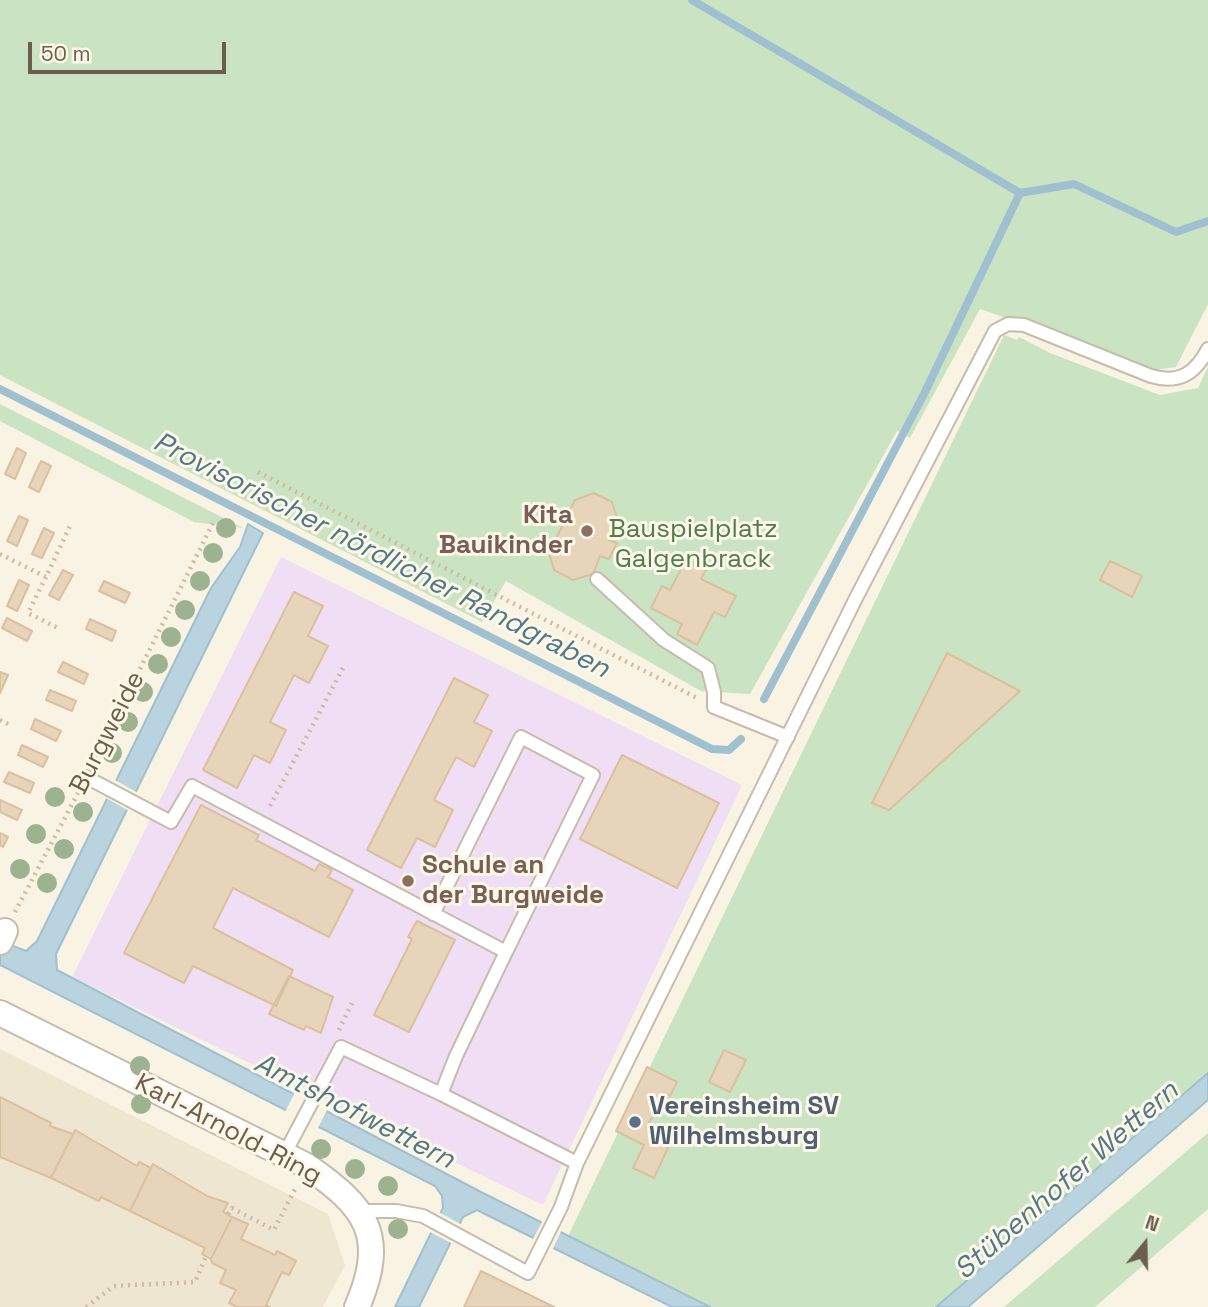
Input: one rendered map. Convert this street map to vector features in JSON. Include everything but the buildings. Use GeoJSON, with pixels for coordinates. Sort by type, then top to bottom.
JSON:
{"type":"FeatureCollection","features":[{"type":"Feature","properties":{"kind":"street","name":"Karl-Arnold-Ring"},"geometry":{"type":"LineString","coordinates":[[0,1013],[307,1166],[350,1197],[360,1211],[368,1231],[371,1255],[369,1278],[357,1307]]}},
{"type":"Feature","properties":{"kind":"lane"},"geometry":{"type":"LineString","coordinates":[[360,1211],[396,1211],[423,1216],[528,1273],[561,1207],[577,1163],[788,737],[995,331],[1008,324],[1024,325],[1151,376],[1172,381],[1195,369],[1208,349]]}},
{"type":"Feature","properties":{"kind":"lane"},"geometry":{"type":"LineString","coordinates":[[597,579],[664,639],[708,668],[714,692],[714,707],[788,737]]}},
{"type":"Feature","properties":{"kind":"lane"},"geometry":{"type":"LineString","coordinates":[[433,914],[522,737],[593,775],[456,1056],[441,1094]]}},
{"type":"Feature","properties":{"kind":"lane"},"geometry":{"type":"LineString","coordinates":[[86,777],[171,822],[192,786],[506,952]]}},
{"type":"Feature","properties":{"kind":"lane"},"geometry":{"type":"LineString","coordinates":[[285,1155],[317,1088],[341,1047],[577,1163]]}},
{"type":"Feature","properties":{"kind":"path"},"geometry":{"type":"LineString","coordinates":[[258,472],[714,707]]}},
{"type":"Feature","properties":{"kind":"path","name":"Burgweide"},"geometry":{"type":"LineString","coordinates":[[3,937],[213,523]]}},
{"type":"Feature","properties":{"kind":"path"},"geometry":{"type":"LineString","coordinates":[[61,629],[28,613],[71,524]]}},
{"type":"Feature","properties":{"kind":"path"},"geometry":{"type":"LineString","coordinates":[[0,554],[46,577]]}},
{"type":"Feature","properties":{"kind":"path"},"geometry":{"type":"LineString","coordinates":[[262,822],[343,668]]}},
{"type":"Feature","properties":{"kind":"path"},"geometry":{"type":"LineString","coordinates":[[0,720],[12,726]]}},
{"type":"Feature","properties":{"kind":"path"},"geometry":{"type":"LineString","coordinates":[[341,1047],[337,1034],[352,1003]]}},
{"type":"Feature","properties":{"kind":"path"},"geometry":{"type":"LineString","coordinates":[[228,1214],[232,1209],[274,1230],[307,1166]]}},
{"type":"Feature","properties":{"kind":"path"},"geometry":{"type":"LineString","coordinates":[[86,1307],[114,1286],[195,1282],[206,1256]]}},
{"type":"Feature","properties":{"kind":"shaded area","name":"Schule an der Burgweide"},"geometry":{"type":"Polygon","coordinates":[[[281,557],[742,785],[543,1205],[72,977],[281,557]]]}},
{"type":"Feature","properties":{"kind":"shaded area"},"geometry":{"type":"Polygon","coordinates":[[[0,1049],[328,1214],[345,1265],[323,1307],[0,1307],[0,1049]]]}},
{"type":"Feature","properties":{"kind":"green space","name":"Bauspielplatz Galgenbrack"},"geometry":{"type":"Polygon","coordinates":[[[0,0],[1208,0],[1208,304],[1176,367],[1156,370],[980,309],[910,438],[897,431],[750,694],[701,691],[506,581],[482,622],[0,375],[0,0]]]}},
{"type":"Feature","properties":{"kind":"green space"},"geometry":{"type":"Polygon","coordinates":[[[1004,335],[1017,340],[1019,337],[1050,353],[1160,395],[1198,388],[1208,367],[1208,1073],[936,1307],[710,1307],[568,1236],[1004,335]]]}},
{"type":"Feature","properties":{"kind":"green space"},"geometry":{"type":"Polygon","coordinates":[[[0,404],[243,528],[194,522],[0,421],[0,404]]]}},
{"type":"Feature","properties":{"kind":"green space"},"geometry":{"type":"Polygon","coordinates":[[[1208,1133],[1208,1209],[1095,1307],[1004,1307],[1208,1133]]]}},
{"type":"Feature","properties":{"kind":"water"},"geometry":{"type":"Polygon","coordinates":[[[248,524],[263,533],[56,954],[57,970],[481,1192],[710,1307],[672,1307],[477,1210],[463,1217],[419,1307],[395,1307],[443,1208],[442,1196],[435,1186],[0,965],[0,941],[26,951],[37,941],[211,588],[240,547],[248,524]]]}},
{"type":"Feature","properties":{"kind":"water"},"geometry":{"type":"Polygon","coordinates":[[[1208,1073],[1208,1100],[968,1307],[936,1307],[1208,1073]]]}},
{"type":"Feature","properties":{"kind":"pier"},"geometry":{"type":"Polygon","coordinates":[[[115,780],[140,794],[131,812],[106,798],[115,780]]]}},
{"type":"Feature","properties":{"kind":"pier"},"geometry":{"type":"Polygon","coordinates":[[[296,1090],[328,1108],[317,1130],[284,1114],[296,1090]]]}},
{"type":"Feature","properties":{"kind":"pier"},"geometry":{"type":"Polygon","coordinates":[[[437,1211],[462,1225],[453,1244],[428,1231],[437,1211]]]}},
{"type":"Feature","properties":{"kind":"pier"},"geometry":{"type":"Polygon","coordinates":[[[543,1220],[562,1229],[552,1251],[532,1241],[543,1220]]]}},
{"type":"Feature","properties":{"kind":"waterway"},"geometry":{"type":"LineString","coordinates":[[692,0],[1020,193]]}},
{"type":"Feature","properties":{"kind":"waterway","name":"Provisorischer nördlicher Randgraben"},"geometry":{"type":"LineString","coordinates":[[764,699],[924,394],[1020,193],[1074,184],[1176,232],[1208,221]]}},
{"type":"Feature","properties":{"kind":"waterway","name":"Provisorischer nördlicher Randgraben"},"geometry":{"type":"LineString","coordinates":[[0,389],[712,749],[729,750],[741,739]]}},
{"type":"Feature","properties":{"kind":"place","name":"Kita Bauikinder"},"geometry":{"type":"Point","coordinates":[587,531]}},
{"type":"Feature","properties":{"kind":"place","name":"Schule an der Burgweide"},"geometry":{"type":"Point","coordinates":[408,881]}},
{"type":"Feature","properties":{"kind":"place","name":"Vereinsheim SV Wilhelmsburg"},"geometry":{"type":"Point","coordinates":[635,1122]}},
{"type":"Feature","properties":{"kind":"water label","name":"Amtshofwettern"},"geometry":{"type":"Point","coordinates":[354,1112]}},
{"type":"Feature","properties":{"kind":"water label","name":"Stübenhofer Wettern"},"geometry":{"type":"Point","coordinates":[1067,1181]}}]}
